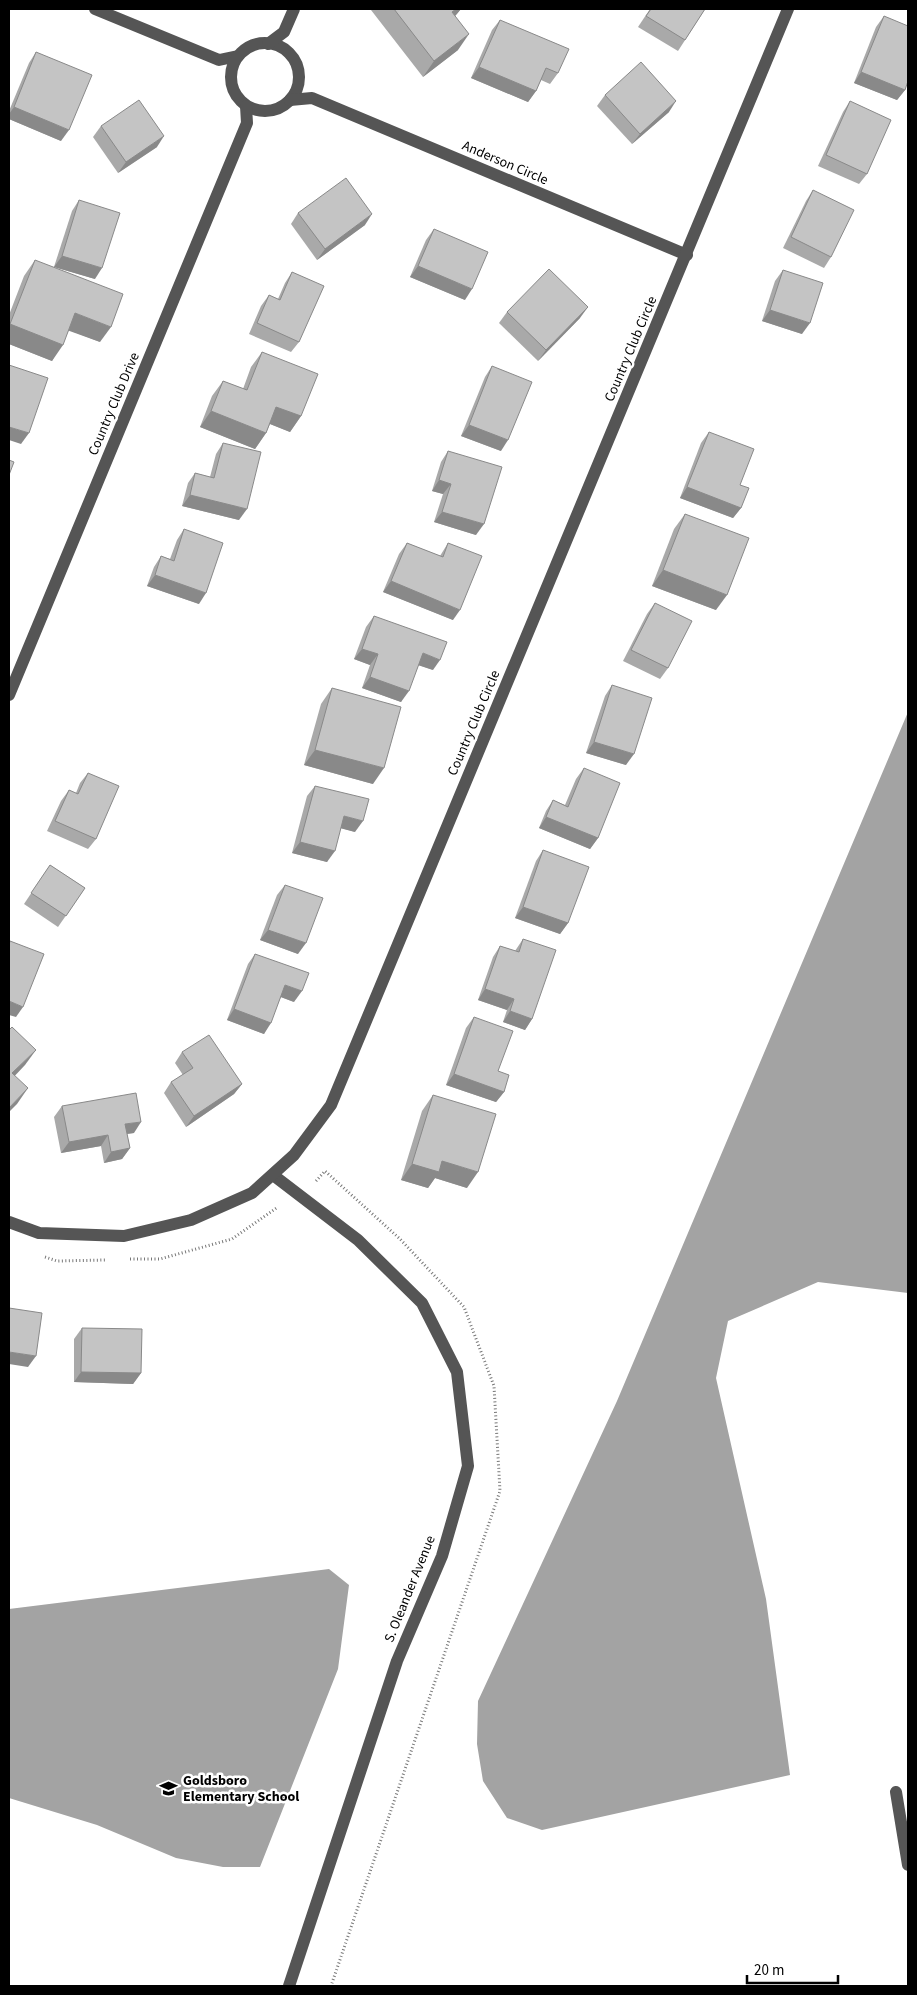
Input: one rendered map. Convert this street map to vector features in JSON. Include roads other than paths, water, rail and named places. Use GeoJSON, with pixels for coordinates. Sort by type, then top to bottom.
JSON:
{"type":"FeatureCollection","features":[{"type":"Feature","properties":{"kind":"street"},"geometry":{"type":"LineString","coordinates":[[95,9],[219,60],[231,76]]}},
{"type":"Feature","properties":{"kind":"street"},"geometry":{"type":"LineString","coordinates":[[268,44],[284,32],[294,9]]}},
{"type":"Feature","properties":{"kind":"street","name":"Country Club Circle"},"geometry":{"type":"LineString","coordinates":[[9,1222],[39,1234],[124,1236],[191,1220],[252,1193],[294,1155],[330,1105],[687,255],[788,9]]}},
{"type":"Feature","properties":{"kind":"street"},"geometry":{"type":"LineString","coordinates":[[284,32],[289,53]]}},
{"type":"Feature","properties":{"kind":"street"},"geometry":{"type":"LineString","coordinates":[[219,60],[238,56],[246,49],[268,44],[279,46],[289,53],[296,63],[298,80],[290,100],[275,110],[264,112],[247,123]]}},
{"type":"Feature","properties":{"kind":"street"},"geometry":{"type":"LineString","coordinates":[[238,56],[231,76],[232,87],[237,97],[246,106],[264,112]]}},
{"type":"Feature","properties":{"kind":"street","name":"Anderson Circle"},"geometry":{"type":"LineString","coordinates":[[298,80],[312,98]]}},
{"type":"Feature","properties":{"kind":"street","name":"Anderson Circle"},"geometry":{"type":"LineString","coordinates":[[290,100],[312,98],[687,255]]}},
{"type":"Feature","properties":{"kind":"street","name":"Country Club Drive"},"geometry":{"type":"LineString","coordinates":[[9,695],[247,123],[246,106]]}},
{"type":"Feature","properties":{"kind":"street","name":"S. Oleander Avenue"},"geometry":{"type":"LineString","coordinates":[[273,1174],[358,1240],[422,1303],[457,1372],[468,1466],[442,1556],[397,1661],[289,1986]]}},
{"type":"Feature","properties":{"kind":"street"},"geometry":{"type":"LineString","coordinates":[[896,1792],[908,1865]]}},
{"type":"Feature","properties":{"kind":"place","name":"Goldsboro Elementary School"},"geometry":{"type":"Point","coordinates":[169,1789]}}]}
